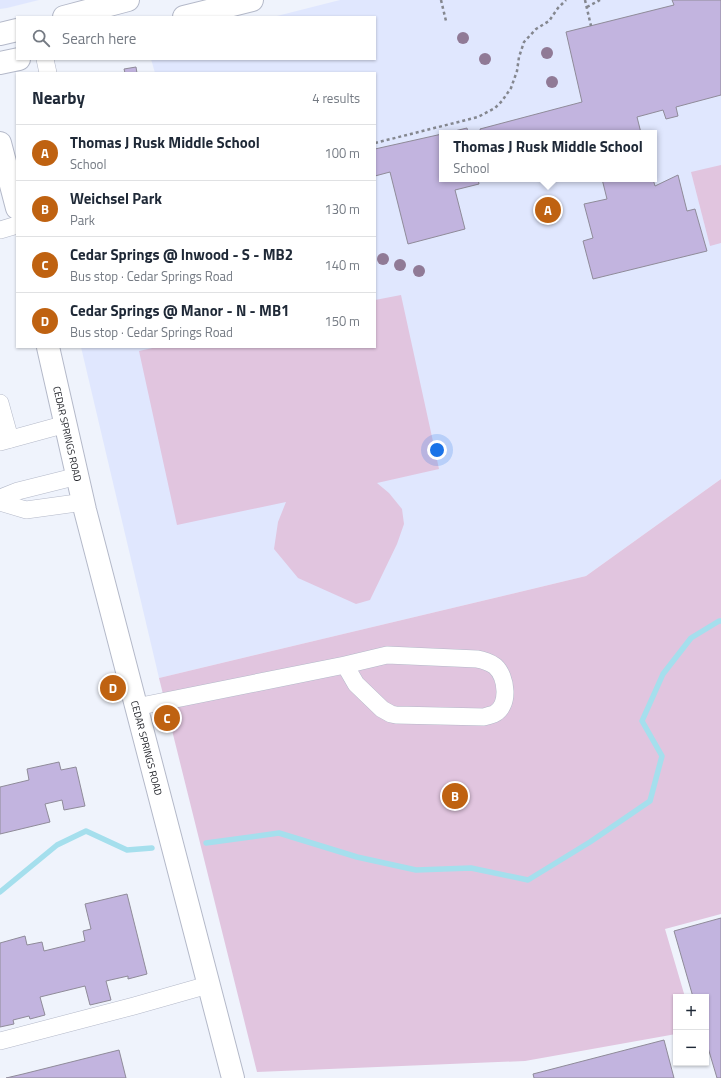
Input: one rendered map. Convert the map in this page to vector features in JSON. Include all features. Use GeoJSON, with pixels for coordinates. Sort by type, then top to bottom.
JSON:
{"type":"FeatureCollection","features":[{"type":"Feature","properties":{"kind":"main road"},"geometry":{"type":"LineString","coordinates":[[68,16],[128,0]]}},
{"type":"Feature","properties":{"kind":"main road"},"geometry":{"type":"LineString","coordinates":[[188,16],[252,0]]}},
{"type":"Feature","properties":{"kind":"main road"},"geometry":{"type":"LineString","coordinates":[[0,34],[16,30]]}},
{"type":"Feature","properties":{"kind":"main road"},"geometry":{"type":"LineString","coordinates":[[0,63],[16,60]]}},
{"type":"Feature","properties":{"kind":"main road"},"geometry":{"type":"LineString","coordinates":[[0,143],[16,204]]}},
{"type":"Feature","properties":{"kind":"main road","name":"CEDAR SPRINGS ROAD"},"geometry":{"type":"LineString","coordinates":[[48,348],[84,502],[233,1078]]}},
{"type":"Feature","properties":{"kind":"lane"},"geometry":{"type":"LineString","coordinates":[[44,60],[48,72]]}},
{"type":"Feature","properties":{"kind":"lane"},"geometry":{"type":"LineString","coordinates":[[0,230],[16,225]]}},
{"type":"Feature","properties":{"kind":"lane"},"geometry":{"type":"LineString","coordinates":[[0,403],[5,440],[66,424]]}},
{"type":"Feature","properties":{"kind":"lane"},"geometry":{"type":"LineString","coordinates":[[0,498],[18,491],[78,476]]}},
{"type":"Feature","properties":{"kind":"lane"},"geometry":{"type":"LineString","coordinates":[[0,502],[26,510],[84,502]]}},
{"type":"Feature","properties":{"kind":"lane"},"geometry":{"type":"LineString","coordinates":[[136,707],[388,656],[477,659],[487,661],[496,667],[502,675],[505,685],[502,706],[494,714],[484,717],[391,714],[382,709],[356,684],[345,665]]}},
{"type":"Feature","properties":{"kind":"lane"},"geometry":{"type":"LineString","coordinates":[[0,1041],[208,986]]}},
{"type":"Feature","properties":{"kind":"path"},"geometry":{"type":"LineString","coordinates":[[441,0],[446,21]]}},
{"type":"Feature","properties":{"kind":"path"},"geometry":{"type":"LineString","coordinates":[[376,143],[478,117],[495,108],[511,88],[524,42],[530,34],[549,21],[566,0]]}},
{"type":"Feature","properties":{"kind":"path"},"geometry":{"type":"LineString","coordinates":[[585,0],[591,26]]}},
{"type":"Feature","properties":{"kind":"path"},"geometry":{"type":"LineString","coordinates":[[587,7],[600,0]]}},
{"type":"Feature","properties":{"kind":"shaded area"},"geometry":{"type":"Polygon","coordinates":[[[0,0],[39,0],[0,9],[0,0]]]}},
{"type":"Feature","properties":{"kind":"shaded area"},"geometry":{"type":"Polygon","coordinates":[[[340,0],[721,0],[721,479],[586,576],[159,678],[81,348],[376,348],[376,72],[155,72],[151,60],[376,60],[376,16],[277,16],[340,0]]]}},
{"type":"Feature","properties":{"kind":"shaded area"},"geometry":{"type":"Polygon","coordinates":[[[721,165],[721,243],[710,246],[691,172],[721,165]]]}},
{"type":"Feature","properties":{"kind":"shaded area"},"geometry":{"type":"Polygon","coordinates":[[[401,295],[439,469],[377,483],[389,493],[402,509],[404,524],[397,544],[370,600],[356,604],[298,578],[274,549],[278,522],[286,502],[177,525],[139,351],[152,348],[376,348],[376,300],[401,295]]]}},
{"type":"Feature","properties":{"kind":"shaded area"},"geometry":{"type":"Polygon","coordinates":[[[721,479],[721,914],[665,929],[684,994],[673,994],[673,1035],[525,1061],[257,1072],[159,678],[586,576],[721,479]]]}},
{"type":"Feature","properties":{"kind":"building"},"geometry":{"type":"Polygon","coordinates":[[[672,0],[721,0],[721,95],[676,107],[678,116],[666,119],[663,110],[637,117],[640,130],[480,130],[582,102],[566,32],[674,5],[672,0]]]}},
{"type":"Feature","properties":{"kind":"building"},"geometry":{"type":"Polygon","coordinates":[[[136,67],[137,72],[125,72],[124,69],[136,67]]]}},
{"type":"Feature","properties":{"kind":"building"},"geometry":{"type":"Polygon","coordinates":[[[439,135],[439,182],[479,182],[479,184],[455,190],[465,229],[408,244],[390,172],[376,176],[376,149],[439,135]]]}},
{"type":"Feature","properties":{"kind":"building"},"geometry":{"type":"Polygon","coordinates":[[[678,175],[687,211],[695,209],[707,251],[593,279],[583,241],[593,238],[584,204],[607,199],[603,182],[654,182],[655,186],[678,175]]]}},
{"type":"Feature","properties":{"kind":"building"},"geometry":{"type":"Polygon","coordinates":[[[59,762],[61,770],[76,767],[85,806],[64,810],[62,800],[45,804],[50,822],[0,834],[0,787],[29,780],[27,769],[59,762]]]}},
{"type":"Feature","properties":{"kind":"building"},"geometry":{"type":"Polygon","coordinates":[[[127,894],[147,974],[128,979],[128,976],[106,981],[111,1000],[90,1005],[85,986],[40,997],[45,1015],[30,1019],[29,1016],[13,1020],[14,1024],[0,1027],[0,943],[25,936],[27,945],[42,942],[44,951],[85,941],[83,931],[91,929],[85,904],[127,894]]]}},
{"type":"Feature","properties":{"kind":"building"},"geometry":{"type":"Polygon","coordinates":[[[721,918],[721,1078],[717,1078],[709,1051],[709,994],[692,994],[674,931],[721,918]]]}},
{"type":"Feature","properties":{"kind":"building"},"geometry":{"type":"Polygon","coordinates":[[[664,1040],[674,1078],[534,1078],[533,1074],[664,1040]]]}},
{"type":"Feature","properties":{"kind":"building"},"geometry":{"type":"Polygon","coordinates":[[[119,1050],[126,1078],[6,1078],[23,1074],[119,1050]]]}},
{"type":"Feature","properties":{"kind":"waterway"},"geometry":{"type":"LineString","coordinates":[[206,843],[279,833],[357,857],[416,870],[471,868],[528,880],[590,842],[650,801],[662,756],[642,721],[663,674],[691,638],[721,621]]}},
{"type":"Feature","properties":{"kind":"waterway"},"geometry":{"type":"LineString","coordinates":[[0,892],[57,845],[86,831],[127,850],[152,848]]}},
{"type":"Feature","properties":{"kind":"place","name":"Thomas J Rusk Middle School"},"geometry":{"type":"Point","coordinates":[548,210]}},
{"type":"Feature","properties":{"kind":"place","name":"Cedar Springs @ Manor - N - MB1"},"geometry":{"type":"Point","coordinates":[113,688]}},
{"type":"Feature","properties":{"kind":"place","name":"Cedar Springs @ Inwood - S - MB2"},"geometry":{"type":"Point","coordinates":[167,718]}},
{"type":"Feature","properties":{"kind":"place","name":"Weichsel Park"},"geometry":{"type":"Point","coordinates":[455,796]}}]}
